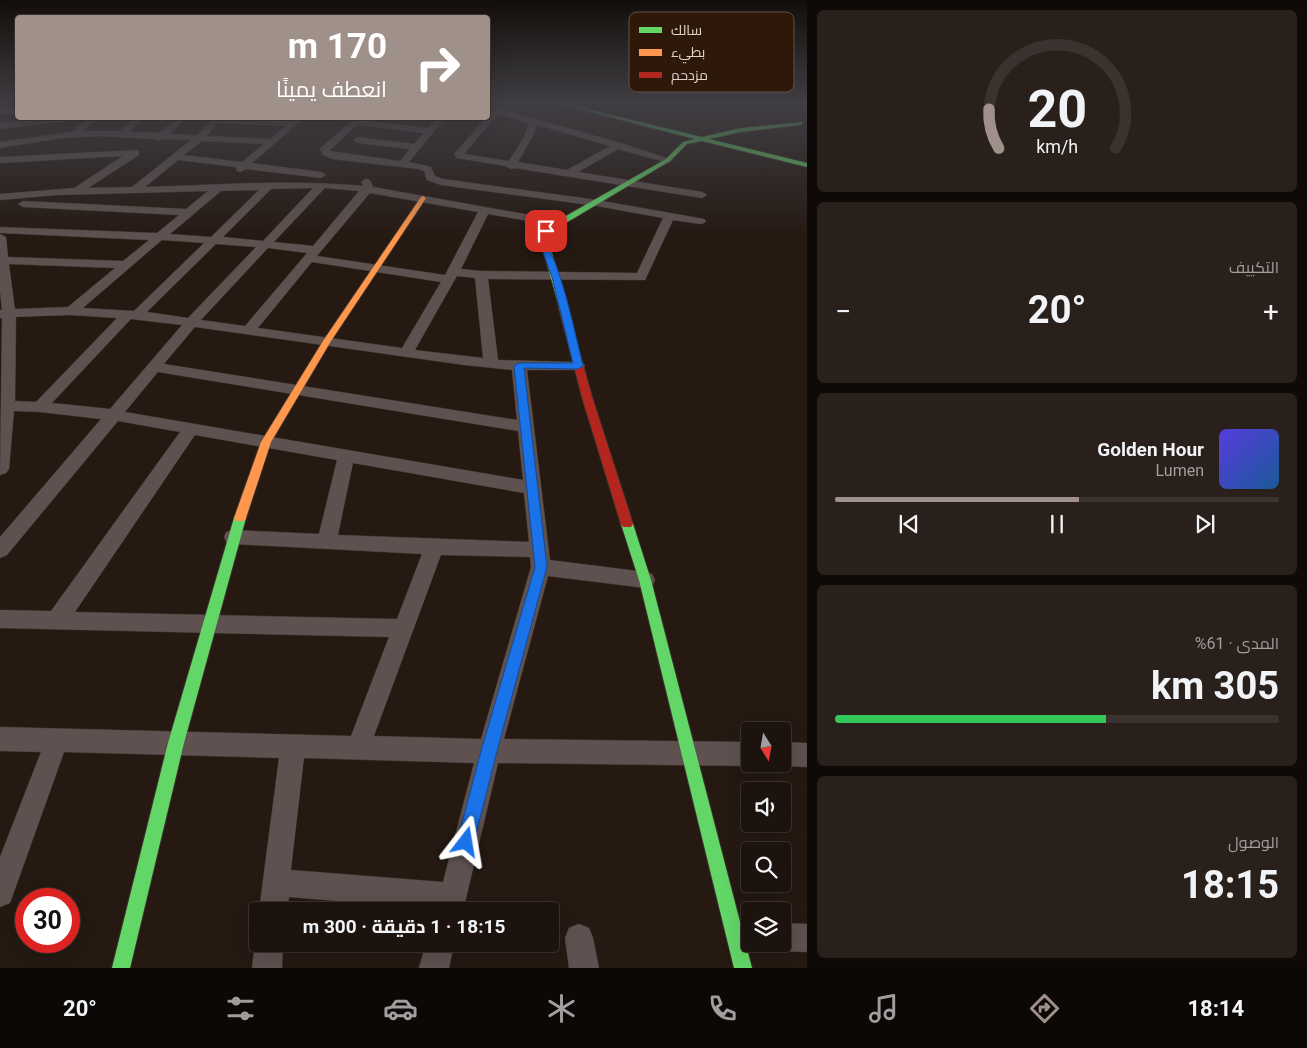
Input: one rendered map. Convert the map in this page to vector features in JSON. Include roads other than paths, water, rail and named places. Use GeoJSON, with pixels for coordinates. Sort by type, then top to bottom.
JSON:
{"type":"FeatureCollection","features":[{"type":"Feature","properties":{"kind":"street"},"geometry":{"type":"LineString","coordinates":[[0,160],[141,148]]}},
{"type":"Feature","properties":{"kind":"street"},"geometry":{"type":"LineString","coordinates":[[77,192],[143,148]]}},
{"type":"Feature","properties":{"kind":"street"},"geometry":{"type":"LineString","coordinates":[[133,191],[188,148]]}},
{"type":"Feature","properties":{"kind":"street"},"geometry":{"type":"LineString","coordinates":[[72,311],[264,148]]}},
{"type":"Feature","properties":{"kind":"street"},"geometry":{"type":"LineString","coordinates":[[326,148],[326,153],[332,156],[403,163],[428,169],[431,178],[441,182],[597,203],[700,221]]}},
{"type":"Feature","properties":{"kind":"street"},"geometry":{"type":"LineString","coordinates":[[403,163],[415,148]]}},
{"type":"Feature","properties":{"kind":"street"},"geometry":{"type":"LineString","coordinates":[[464,148],[460,156],[511,166],[702,195]]}},
{"type":"Feature","properties":{"kind":"street"},"geometry":{"type":"LineString","coordinates":[[511,166],[521,148]]}},
{"type":"Feature","properties":{"kind":"street"},"geometry":{"type":"LineString","coordinates":[[568,174],[613,148]]}},
{"type":"Feature","properties":{"kind":"street"},"geometry":{"type":"LineString","coordinates":[[629,148],[668,160]]}},
{"type":"Feature","properties":{"kind":"street"},"geometry":{"type":"LineString","coordinates":[[681,148],[668,160],[597,203],[558,223],[543,235],[556,277],[578,366],[645,580],[689,753],[741,928]]}},
{"type":"Feature","properties":{"kind":"street"},"geometry":{"type":"LineString","coordinates":[[737,148],[807,165]]}},
{"type":"Feature","properties":{"kind":"street"},"geometry":{"type":"LineString","coordinates":[[177,157],[359,180],[368,183],[367,189],[249,330]]}},
{"type":"Feature","properties":{"kind":"street"},"geometry":{"type":"LineString","coordinates":[[40,408],[132,314],[214,240],[270,185]]}},
{"type":"Feature","properties":{"kind":"street"},"geometry":{"type":"LineString","coordinates":[[0,197],[77,192],[322,185],[367,189],[423,198],[558,223]]}},
{"type":"Feature","properties":{"kind":"street"},"geometry":{"type":"LineString","coordinates":[[0,550],[192,322],[322,185]]}},
{"type":"Feature","properties":{"kind":"street"},"geometry":{"type":"LineString","coordinates":[[121,968],[176,743],[233,537],[266,442],[327,341],[423,198]]}},
{"type":"Feature","properties":{"kind":"street"},"geometry":{"type":"LineString","coordinates":[[0,203],[189,212]]}},
{"type":"Feature","properties":{"kind":"street"},"geometry":{"type":"LineString","coordinates":[[406,353],[451,275],[485,210]]}},
{"type":"Feature","properties":{"kind":"street"},"geometry":{"type":"LineString","coordinates":[[0,230],[161,236],[266,244],[376,268],[451,275],[641,277],[670,216]]}},
{"type":"Feature","properties":{"kind":"street"},"geometry":{"type":"LineString","coordinates":[[0,237],[3,260],[5,314],[4,406],[0,469]]}},
{"type":"Feature","properties":{"kind":"street"},"geometry":{"type":"LineString","coordinates":[[3,260],[126,265]]}},
{"type":"Feature","properties":{"kind":"street"},"geometry":{"type":"LineString","coordinates":[[481,275],[491,364]]}},
{"type":"Feature","properties":{"kind":"street"},"geometry":{"type":"LineString","coordinates":[[5,314],[72,311],[132,314],[491,364],[578,366]]}},
{"type":"Feature","properties":{"kind":"street"},"geometry":{"type":"LineString","coordinates":[[451,902],[540,558],[519,366]]}},
{"type":"Feature","properties":{"kind":"street"},"geometry":{"type":"LineString","coordinates":[[155,367],[526,427]]}},
{"type":"Feature","properties":{"kind":"street"},"geometry":{"type":"LineString","coordinates":[[4,406],[112,415],[533,488]]}},
{"type":"Feature","properties":{"kind":"street"},"geometry":{"type":"LineString","coordinates":[[57,620],[191,429]]}},
{"type":"Feature","properties":{"kind":"street"},"geometry":{"type":"LineString","coordinates":[[327,542],[346,456]]}},
{"type":"Feature","properties":{"kind":"street"},"geometry":{"type":"LineString","coordinates":[[233,537],[434,547],[540,558],[645,580]]}},
{"type":"Feature","properties":{"kind":"street"},"geometry":{"type":"LineString","coordinates":[[358,748],[434,547]]}},
{"type":"Feature","properties":{"kind":"street"},"geometry":{"type":"LineString","coordinates":[[0,619],[404,628]]}},
{"type":"Feature","properties":{"kind":"street"},"geometry":{"type":"LineString","coordinates":[[0,738],[489,751],[741,754]]}},
{"type":"Feature","properties":{"kind":"street"},"geometry":{"type":"LineString","coordinates":[[0,893],[57,740]]}},
{"type":"Feature","properties":{"kind":"street"},"geometry":{"type":"LineString","coordinates":[[274,902],[293,746]]}},
{"type":"Feature","properties":{"kind":"street"},"geometry":{"type":"LineString","coordinates":[[791,754],[807,754]]}},
{"type":"Feature","properties":{"kind":"street"},"geometry":{"type":"LineString","coordinates":[[277,882],[434,902]]}},
{"type":"Feature","properties":{"kind":"street"},"geometry":{"type":"LineString","coordinates":[[791,937],[807,938]]}},
{"type":"Feature","properties":{"kind":"street"},"geometry":{"type":"LineString","coordinates":[[579,938],[584,968]]}},
{"type":"Feature","properties":{"kind":"street"},"geometry":{"type":"LineString","coordinates":[[266,968],[269,952]]}},
{"type":"Feature","properties":{"kind":"street"},"geometry":{"type":"LineString","coordinates":[[434,968],[438,952]]}},
{"type":"Feature","properties":{"kind":"street"},"geometry":{"type":"LineString","coordinates":[[744,952],[744,968]]}}]}
